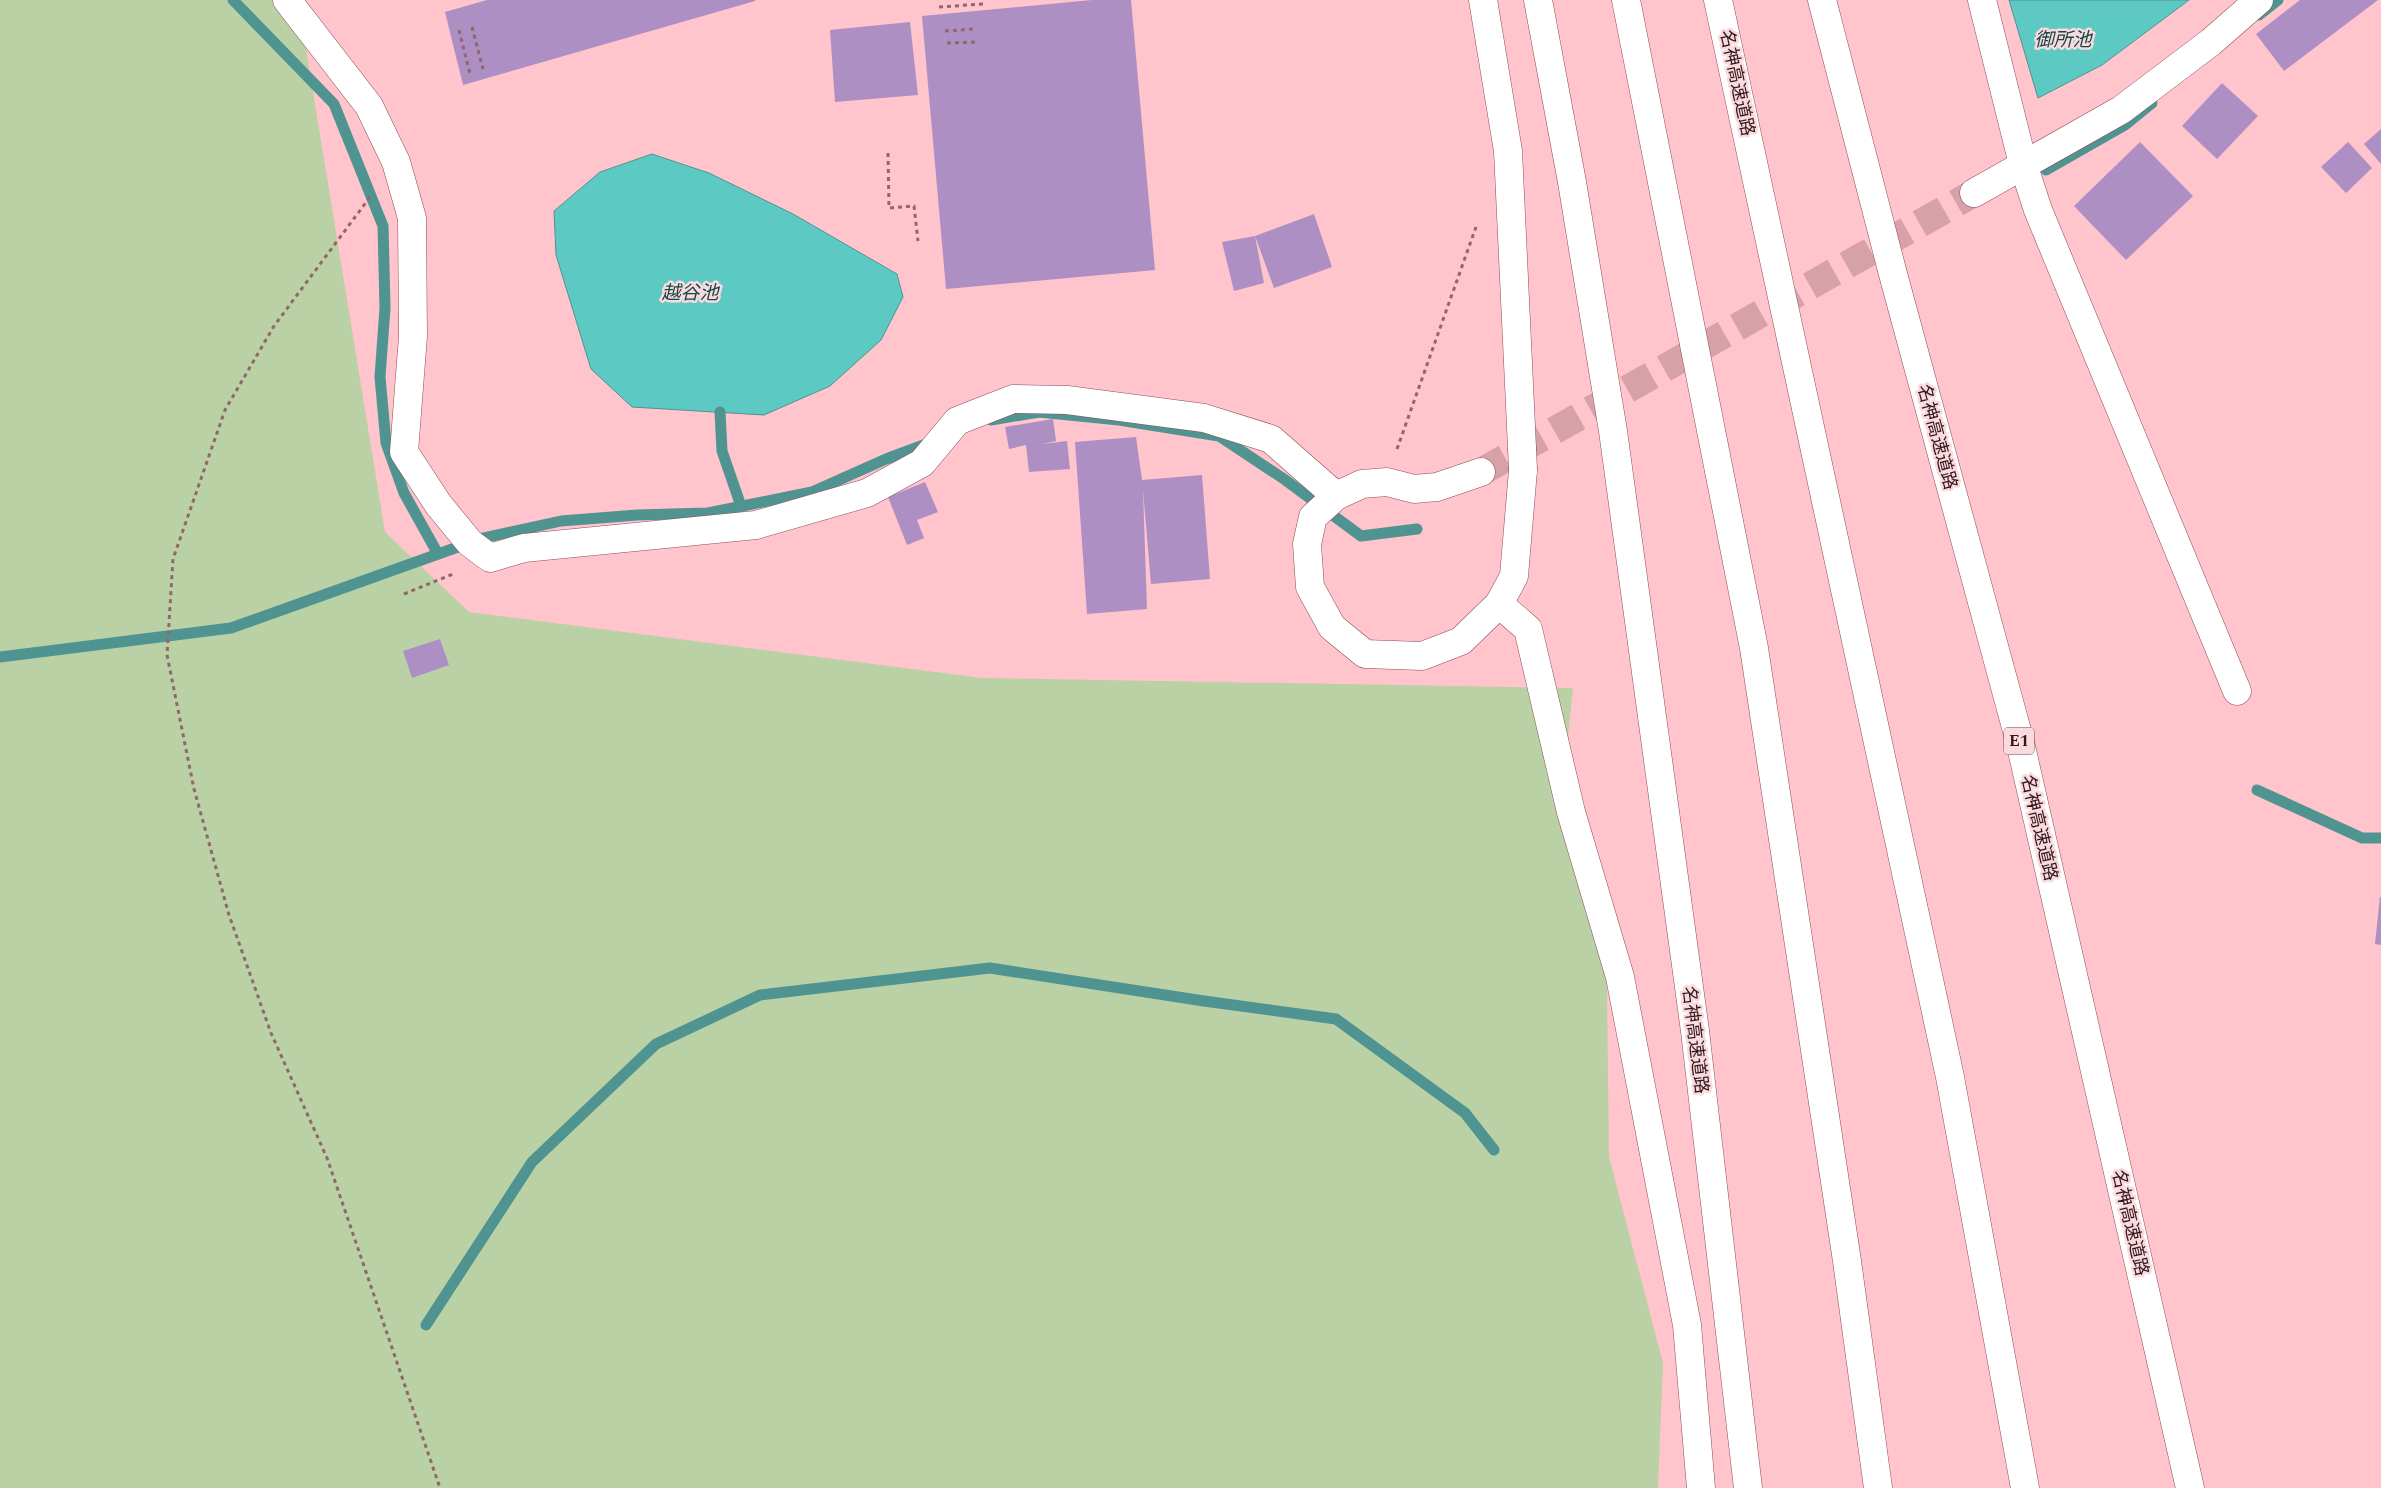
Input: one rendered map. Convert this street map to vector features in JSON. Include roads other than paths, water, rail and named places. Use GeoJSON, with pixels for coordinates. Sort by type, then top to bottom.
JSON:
{"type":"FeatureCollection","features":[{"type":"Feature","properties":{"kind":"main road"},"geometry":{"type":"LineString","coordinates":[[287,0],[369,106],[396,162],[412,218],[413,336],[404,452],[438,504],[470,542],[490,558],[524,548],[756,525],[867,493],[922,462],[954,423],[1013,400],[1067,400],[1204,418],[1271,439],[1334,497]]}},
{"type":"Feature","properties":{"kind":"main road"},"geometry":{"type":"LineString","coordinates":[[1481,472],[1429,488],[1414,489],[1387,482],[1362,484],[1334,497],[1313,517],[1307,544],[1310,587],[1332,627],[1365,654],[1422,656],[1461,642],[1499,604],[1514,576],[1522,459],[1508,150],[1483,0]]}},
{"type":"Feature","properties":{"kind":"main road","name":"名神高速道路"},"geometry":{"type":"LineString","coordinates":[[1538,0],[1572,182],[1613,431],[1695,1031],[1748,1488]]}},
{"type":"Feature","properties":{"kind":"main road"},"geometry":{"type":"LineString","coordinates":[[1626,0],[1754,648],[1847,1261],[1878,1488]]}},
{"type":"Feature","properties":{"kind":"main road","name":"名神高速道路"},"geometry":{"type":"LineString","coordinates":[[1718,0],[1948,1067],[2025,1488]]}},
{"type":"Feature","properties":{"kind":"main road","name":"名神高速道路"},"geometry":{"type":"LineString","coordinates":[[1822,0],[1893,274],[2020,742],[2190,1488]]}},
{"type":"Feature","properties":{"kind":"main road"},"geometry":{"type":"LineString","coordinates":[[1982,0],[2033,195],[2237,691]]}},
{"type":"Feature","properties":{"kind":"main road"},"geometry":{"type":"LineString","coordinates":[[1974,193],[2121,110],[2211,42],[2259,0]]}},
{"type":"Feature","properties":{"kind":"main road"},"geometry":{"type":"LineString","coordinates":[[1499,604],[1528,629],[1571,812],[1620,978],[1687,1325],[1701,1488]]}},
{"type":"Feature","properties":{"kind":"water","name":"御所池"},"geometry":{"type":"Polygon","coordinates":[[[2009,0],[2189,0],[2102,65],[2038,98],[2009,0]]]}},
{"type":"Feature","properties":{"kind":"water","name":"越谷池"},"geometry":{"type":"Polygon","coordinates":[[[652,154],[709,173],[793,214],[897,274],[903,297],[881,340],[830,386],[764,415],[632,407],[591,369],[556,255],[554,211],[600,172],[652,154]]]}},
{"type":"Feature","properties":{"kind":"waterway"},"geometry":{"type":"LineString","coordinates":[[233,0],[334,104],[383,226],[385,308],[380,377],[386,443],[404,493],[438,554]]}},
{"type":"Feature","properties":{"kind":"waterway"},"geometry":{"type":"LineString","coordinates":[[2259,15],[2278,0]]}},
{"type":"Feature","properties":{"kind":"waterway"},"geometry":{"type":"LineString","coordinates":[[2046,170],[2125,125],[2152,103]]}},
{"type":"Feature","properties":{"kind":"waterway"},"geometry":{"type":"LineString","coordinates":[[720,412],[722,451],[741,506]]}},
{"type":"Feature","properties":{"kind":"waterway"},"geometry":{"type":"LineString","coordinates":[[991,420],[1039,412],[1119,420],[1219,436],[1284,479],[1361,536],[1417,529]]}},
{"type":"Feature","properties":{"kind":"waterway"},"geometry":{"type":"LineString","coordinates":[[0,657],[231,628],[483,538],[561,521],[637,515],[708,513],[812,492],[886,459],[929,443]]}},
{"type":"Feature","properties":{"kind":"waterway"},"geometry":{"type":"LineString","coordinates":[[2257,790],[2362,838],[2381,838]]}},
{"type":"Feature","properties":{"kind":"waterway"},"geometry":{"type":"LineString","coordinates":[[426,1325],[532,1162],[656,1044],[760,995],[990,968],[1336,1019],[1465,1113],[1494,1150]]}},
{"type":"Feature","properties":{"kind":"tunnel"},"geometry":{"type":"LineString","coordinates":[[1481,472],[1974,193]]}}]}
